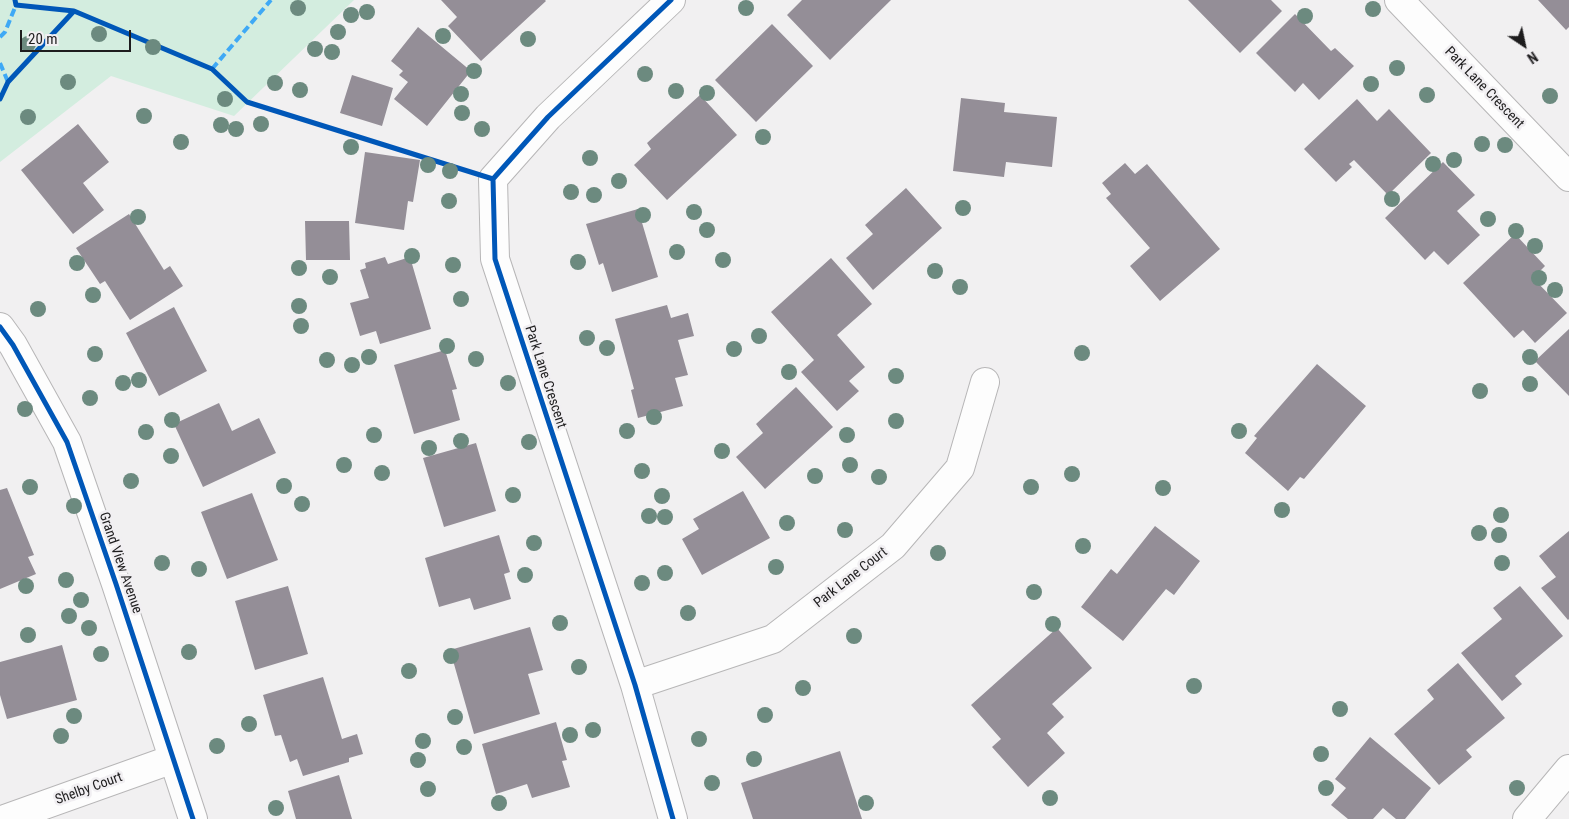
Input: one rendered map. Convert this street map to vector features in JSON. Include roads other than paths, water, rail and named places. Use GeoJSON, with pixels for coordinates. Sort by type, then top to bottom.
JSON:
{"type":"FeatureCollection","features":[{"type":"Feature","properties":{"kind":"street","name":"Park Lane Crescent"},"geometry":{"type":"LineString","coordinates":[[671,0],[548,117],[493,179],[495,259],[635,685],[673,819]]}},
{"type":"Feature","properties":{"kind":"street","name":"Park Lane Crescent"},"geometry":{"type":"LineString","coordinates":[[1399,0],[1569,177]]}},
{"type":"Feature","properties":{"kind":"street","name":"Grand View Avenue"},"geometry":{"type":"LineString","coordinates":[[0,327],[13,345],[67,442],[193,819]]}},
{"type":"Feature","properties":{"kind":"street","name":"Park Lane Court"},"geometry":{"type":"LineString","coordinates":[[635,685],[773,639],[893,546],[960,468],[984,382]]}},
{"type":"Feature","properties":{"kind":"street","name":"Shelby Court"},"geometry":{"type":"LineString","coordinates":[[5,819],[173,759]]}},
{"type":"Feature","properties":{"kind":"street"},"geometry":{"type":"LineString","coordinates":[[1527,819],[1569,769]]}}]}
